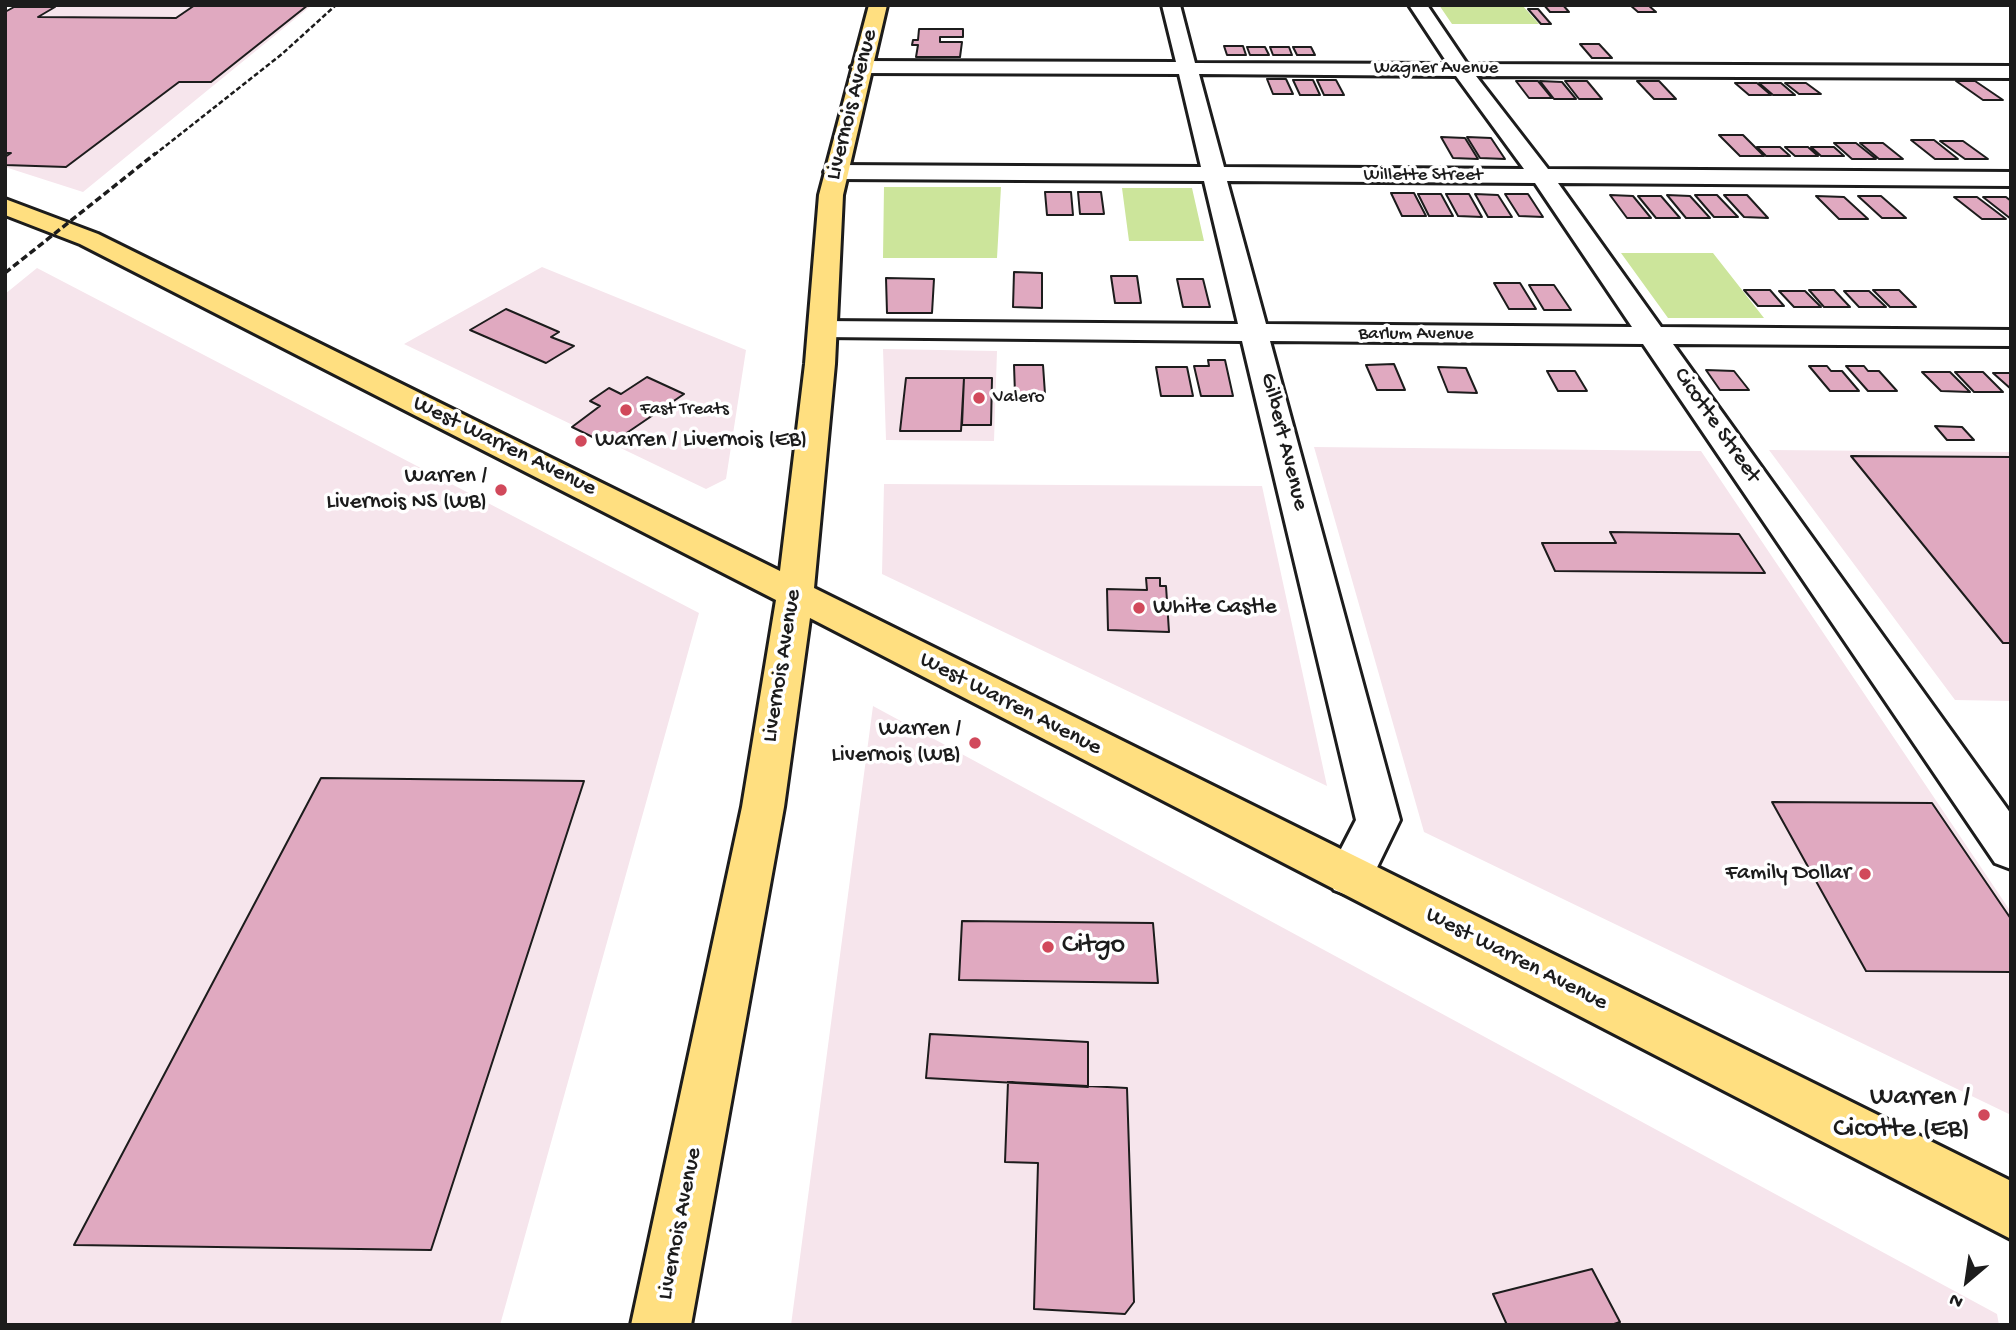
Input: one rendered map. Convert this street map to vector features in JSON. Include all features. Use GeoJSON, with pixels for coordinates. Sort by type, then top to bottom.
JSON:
{"type":"FeatureCollection","features":[{"type":"Feature","properties":{"kind":"main road","name":"Livernois Avenue"},"geometry":{"type":"LineString","coordinates":[[662,1325],[763,807],[810,472],[831,195],[878,5]]}},
{"type":"Feature","properties":{"kind":"main road","name":"West Warren Avenue"},"geometry":{"type":"LineString","coordinates":[[5,206],[89,239],[604,497],[2011,1211]]}},
{"type":"Feature","properties":{"kind":"street","name":"Gilbert Avenue"},"geometry":{"type":"LineString","coordinates":[[1171,5],[1378,820],[1350,876]]}},
{"type":"Feature","properties":{"kind":"street","name":"Cicotte Street"},"geometry":{"type":"LineString","coordinates":[[1418,5],[1461,69],[1542,177],[2011,850]]}},
{"type":"Feature","properties":{"kind":"street","name":"Wagner Avenue"},"geometry":{"type":"LineString","coordinates":[[861,67],[2011,72]]}},
{"type":"Feature","properties":{"kind":"street","name":"Willette Street"},"geometry":{"type":"LineString","coordinates":[[836,172],[2011,179]]}},
{"type":"Feature","properties":{"kind":"street","name":"Barlum Avenue"},"geometry":{"type":"LineString","coordinates":[[822,329],[2011,338]]}},
{"type":"Feature","properties":{"kind":"shaded area"},"geometry":{"type":"Polygon","coordinates":[[[17,5],[312,5],[83,192],[5,167],[5,12],[17,5]]]}},
{"type":"Feature","properties":{"kind":"shaded area"},"geometry":{"type":"Polygon","coordinates":[[[542,267],[746,350],[726,479],[706,489],[404,344],[542,267]]]}},
{"type":"Feature","properties":{"kind":"shaded area"},"geometry":{"type":"Polygon","coordinates":[[[37,268],[699,613],[500,1325],[5,1325],[5,294],[37,268]]]}},
{"type":"Feature","properties":{"kind":"shaded area"},"geometry":{"type":"Polygon","coordinates":[[[883,349],[997,351],[994,441],[886,440],[883,349]]]}},
{"type":"Feature","properties":{"kind":"shaded area"},"geometry":{"type":"Polygon","coordinates":[[[1314,447],[1701,451],[2011,912],[2011,1115],[1424,832],[1314,447]]]}},
{"type":"Feature","properties":{"kind":"shaded area"},"geometry":{"type":"Polygon","coordinates":[[[1769,450],[2011,452],[2011,701],[1955,700],[1769,450]]]}},
{"type":"Feature","properties":{"kind":"shaded area"},"geometry":{"type":"Polygon","coordinates":[[[884,484],[1262,486],[1327,786],[882,574],[884,484]]]}},
{"type":"Feature","properties":{"kind":"shaded area"},"geometry":{"type":"Polygon","coordinates":[[[873,706],[1997,1314],[1999,1325],[791,1325],[873,706]]]}},
{"type":"Feature","properties":{"kind":"green space"},"geometry":{"type":"Polygon","coordinates":[[[1439,5],[1522,5],[1539,24],[1452,24],[1439,5]]]}},
{"type":"Feature","properties":{"kind":"green space"},"geometry":{"type":"Polygon","coordinates":[[[884,187],[1001,187],[997,258],[883,258],[884,187]]]}},
{"type":"Feature","properties":{"kind":"green space"},"geometry":{"type":"Polygon","coordinates":[[[1122,188],[1192,188],[1204,241],[1129,241],[1122,188]]]}},
{"type":"Feature","properties":{"kind":"green space"},"geometry":{"type":"Polygon","coordinates":[[[1621,253],[1713,253],[1764,318],[1668,318],[1621,253]]]}},
{"type":"Feature","properties":{"kind":"building"},"geometry":{"type":"Polygon","coordinates":[[[195,5],[308,5],[211,82],[179,82],[66,167],[5,165],[5,157],[11,153],[5,153],[5,12],[14,7],[55,7],[38,17],[176,18],[195,5]]]}},
{"type":"Feature","properties":{"kind":"building"},"geometry":{"type":"Polygon","coordinates":[[[1544,5],[1563,5],[1569,12],[1550,12],[1544,5]]]}},
{"type":"Feature","properties":{"kind":"building"},"geometry":{"type":"Polygon","coordinates":[[[1630,5],[1648,5],[1656,12],[1638,12],[1630,5]]]}},
{"type":"Feature","properties":{"kind":"building"},"geometry":{"type":"Polygon","coordinates":[[[1528,9],[1538,9],[1551,24],[1541,24],[1528,9]]]}},
{"type":"Feature","properties":{"kind":"building"},"geometry":{"type":"Polygon","coordinates":[[[919,29],[963,29],[963,37],[940,37],[940,42],[962,42],[960,57],[916,57],[918,45],[912,45],[913,40],[918,40],[919,29]]]}},
{"type":"Feature","properties":{"kind":"building"},"geometry":{"type":"Polygon","coordinates":[[[1580,44],[1599,44],[1612,58],[1592,58],[1580,44]]]}},
{"type":"Feature","properties":{"kind":"building"},"geometry":{"type":"Polygon","coordinates":[[[1224,46],[1243,46],[1246,55],[1227,55],[1224,46]]]}},
{"type":"Feature","properties":{"kind":"building"},"geometry":{"type":"Polygon","coordinates":[[[1247,47],[1265,47],[1269,55],[1250,55],[1247,47]]]}},
{"type":"Feature","properties":{"kind":"building"},"geometry":{"type":"Polygon","coordinates":[[[1270,47],[1289,47],[1292,55],[1273,55],[1270,47]]]}},
{"type":"Feature","properties":{"kind":"building"},"geometry":{"type":"Polygon","coordinates":[[[1293,47],[1311,47],[1315,55],[1297,55],[1293,47]]]}},
{"type":"Feature","properties":{"kind":"building"},"geometry":{"type":"Polygon","coordinates":[[[1267,79],[1286,79],[1293,94],[1273,94],[1267,79]]]}},
{"type":"Feature","properties":{"kind":"building"},"geometry":{"type":"Polygon","coordinates":[[[1293,80],[1313,80],[1320,95],[1300,95],[1293,80]]]}},
{"type":"Feature","properties":{"kind":"building"},"geometry":{"type":"Polygon","coordinates":[[[1317,80],[1336,80],[1344,95],[1324,95],[1317,80]]]}},
{"type":"Feature","properties":{"kind":"building"},"geometry":{"type":"Polygon","coordinates":[[[1516,81],[1538,81],[1552,98],[1529,98],[1516,81]]]}},
{"type":"Feature","properties":{"kind":"building"},"geometry":{"type":"Polygon","coordinates":[[[1540,81],[1562,82],[1576,99],[1554,99],[1540,81]]]}},
{"type":"Feature","properties":{"kind":"building"},"geometry":{"type":"Polygon","coordinates":[[[1565,81],[1587,81],[1602,99],[1579,99],[1565,81]]]}},
{"type":"Feature","properties":{"kind":"building"},"geometry":{"type":"Polygon","coordinates":[[[1637,81],[1659,81],[1676,99],[1654,99],[1637,81]]]}},
{"type":"Feature","properties":{"kind":"building"},"geometry":{"type":"Polygon","coordinates":[[[1956,81],[1975,81],[2003,100],[1983,100],[1956,81]]]}},
{"type":"Feature","properties":{"kind":"building"},"geometry":{"type":"Polygon","coordinates":[[[1735,83],[1757,83],[1771,95],[1749,95],[1735,83]]]}},
{"type":"Feature","properties":{"kind":"building"},"geometry":{"type":"Polygon","coordinates":[[[1759,83],[1781,83],[1795,95],[1773,95],[1759,83]]]}},
{"type":"Feature","properties":{"kind":"building"},"geometry":{"type":"Polygon","coordinates":[[[1785,83],[1806,83],[1821,94],[1799,94],[1785,83]]]}},
{"type":"Feature","properties":{"kind":"building"},"geometry":{"type":"Polygon","coordinates":[[[1719,135],[1743,135],[1764,156],[1740,156],[1719,135]]]}},
{"type":"Feature","properties":{"kind":"building"},"geometry":{"type":"Polygon","coordinates":[[[1441,137],[1465,138],[1478,159],[1453,158],[1441,137]]]}},
{"type":"Feature","properties":{"kind":"building"},"geometry":{"type":"Polygon","coordinates":[[[1467,137],[1491,138],[1505,159],[1480,158],[1467,137]]]}},
{"type":"Feature","properties":{"kind":"building"},"geometry":{"type":"Polygon","coordinates":[[[1911,140],[1934,140],[1958,159],[1935,159],[1911,140]]]}},
{"type":"Feature","properties":{"kind":"building"},"geometry":{"type":"Polygon","coordinates":[[[1940,141],[1963,141],[1988,159],[1965,159],[1940,141]]]}},
{"type":"Feature","properties":{"kind":"building"},"geometry":{"type":"Polygon","coordinates":[[[1834,143],[1856,143],[1876,159],[1852,159],[1834,143]]]}},
{"type":"Feature","properties":{"kind":"building"},"geometry":{"type":"Polygon","coordinates":[[[1860,143],[1883,143],[1903,159],[1879,159],[1860,143]]]}},
{"type":"Feature","properties":{"kind":"building"},"geometry":{"type":"Polygon","coordinates":[[[1757,147],[1780,147],[1790,156],[1766,156],[1757,147]]]}},
{"type":"Feature","properties":{"kind":"building"},"geometry":{"type":"Polygon","coordinates":[[[1785,147],[1808,147],[1818,156],[1795,156],[1785,147]]]}},
{"type":"Feature","properties":{"kind":"building"},"geometry":{"type":"Polygon","coordinates":[[[1811,147],[1834,147],[1844,156],[1821,156],[1811,147]]]}},
{"type":"Feature","properties":{"kind":"building"},"geometry":{"type":"Polygon","coordinates":[[[1045,192],[1071,192],[1073,215],[1047,215],[1045,192]]]}},
{"type":"Feature","properties":{"kind":"building"},"geometry":{"type":"Polygon","coordinates":[[[1078,192],[1101,192],[1104,214],[1080,214],[1078,192]]]}},
{"type":"Feature","properties":{"kind":"building"},"geometry":{"type":"Polygon","coordinates":[[[1391,193],[1414,193],[1426,216],[1402,216],[1391,193]]]}},
{"type":"Feature","properties":{"kind":"building"},"geometry":{"type":"Polygon","coordinates":[[[1418,194],[1441,194],[1453,216],[1429,216],[1418,194]]]}},
{"type":"Feature","properties":{"kind":"building"},"geometry":{"type":"Polygon","coordinates":[[[1446,194],[1469,194],[1482,217],[1458,216],[1446,194]]]}},
{"type":"Feature","properties":{"kind":"building"},"geometry":{"type":"Polygon","coordinates":[[[1475,194],[1498,195],[1512,217],[1488,217],[1475,194]]]}},
{"type":"Feature","properties":{"kind":"building"},"geometry":{"type":"Polygon","coordinates":[[[1505,194],[1528,194],[1543,217],[1519,216],[1505,194]]]}},
{"type":"Feature","properties":{"kind":"building"},"geometry":{"type":"Polygon","coordinates":[[[1610,195],[1633,196],[1651,218],[1627,218],[1610,195]]]}},
{"type":"Feature","properties":{"kind":"building"},"geometry":{"type":"Polygon","coordinates":[[[1667,195],[1690,196],[1710,218],[1686,218],[1667,195]]]}},
{"type":"Feature","properties":{"kind":"building"},"geometry":{"type":"Polygon","coordinates":[[[1695,195],[1717,195],[1738,217],[1714,217],[1695,195]]]}},
{"type":"Feature","properties":{"kind":"building"},"geometry":{"type":"Polygon","coordinates":[[[1724,195],[1747,195],[1768,218],[1744,217],[1724,195]]]}},
{"type":"Feature","properties":{"kind":"building"},"geometry":{"type":"Polygon","coordinates":[[[1638,196],[1661,196],[1680,218],[1656,218],[1638,196]]]}},
{"type":"Feature","properties":{"kind":"building"},"geometry":{"type":"Polygon","coordinates":[[[1816,196],[1844,197],[1868,219],[1839,219],[1816,196]]]}},
{"type":"Feature","properties":{"kind":"building"},"geometry":{"type":"Polygon","coordinates":[[[1858,196],[1881,196],[1906,218],[1882,218],[1858,196]]]}},
{"type":"Feature","properties":{"kind":"building"},"geometry":{"type":"Polygon","coordinates":[[[1954,197],[1977,197],[2006,219],[1982,219],[1954,197]]]}},
{"type":"Feature","properties":{"kind":"building"},"geometry":{"type":"Polygon","coordinates":[[[1983,197],[2006,197],[2011,201],[2011,219],[1983,197]]]}},
{"type":"Feature","properties":{"kind":"building"},"geometry":{"type":"Polygon","coordinates":[[[1014,272],[1042,273],[1042,308],[1013,307],[1014,272]]]}},
{"type":"Feature","properties":{"kind":"building"},"geometry":{"type":"Polygon","coordinates":[[[1111,276],[1137,276],[1141,303],[1115,303],[1111,276]]]}},
{"type":"Feature","properties":{"kind":"building"},"geometry":{"type":"Polygon","coordinates":[[[886,278],[934,279],[932,313],[887,313],[886,278]]]}},
{"type":"Feature","properties":{"kind":"building"},"geometry":{"type":"Polygon","coordinates":[[[1177,279],[1203,279],[1210,307],[1183,307],[1177,279]]]}},
{"type":"Feature","properties":{"kind":"building"},"geometry":{"type":"Polygon","coordinates":[[[1494,283],[1520,283],[1536,309],[1509,309],[1494,283]]]}},
{"type":"Feature","properties":{"kind":"building"},"geometry":{"type":"Polygon","coordinates":[[[1529,285],[1554,285],[1571,310],[1544,310],[1529,285]]]}},
{"type":"Feature","properties":{"kind":"building"},"geometry":{"type":"Polygon","coordinates":[[[1744,290],[1770,290],[1784,306],[1758,306],[1744,290]]]}},
{"type":"Feature","properties":{"kind":"building"},"geometry":{"type":"Polygon","coordinates":[[[1809,290],[1834,290],[1850,307],[1824,307],[1809,290]]]}},
{"type":"Feature","properties":{"kind":"building"},"geometry":{"type":"Polygon","coordinates":[[[1873,290],[1899,290],[1916,307],[1890,307],[1873,290]]]}},
{"type":"Feature","properties":{"kind":"building"},"geometry":{"type":"Polygon","coordinates":[[[1779,291],[1805,291],[1821,307],[1794,307],[1779,291]]]}},
{"type":"Feature","properties":{"kind":"building"},"geometry":{"type":"Polygon","coordinates":[[[1844,291],[1869,291],[1886,307],[1859,307],[1844,291]]]}},
{"type":"Feature","properties":{"kind":"building"},"geometry":{"type":"Polygon","coordinates":[[[506,309],[559,332],[551,337],[574,346],[546,363],[470,330],[506,309]]]}},
{"type":"Feature","properties":{"kind":"building"},"geometry":{"type":"Polygon","coordinates":[[[1208,360],[1225,360],[1233,396],[1201,396],[1194,366],[1209,366],[1208,360]]]}},
{"type":"Feature","properties":{"kind":"building"},"geometry":{"type":"Polygon","coordinates":[[[1394,364],[1405,390],[1377,390],[1366,365],[1394,364]]]}},
{"type":"Feature","properties":{"kind":"building"},"geometry":{"type":"Polygon","coordinates":[[[1014,365],[1043,365],[1045,394],[1015,394],[1014,365]]]}},
{"type":"Feature","properties":{"kind":"building"},"geometry":{"type":"Polygon","coordinates":[[[1809,366],[1827,366],[1831,371],[1842,371],[1859,391],[1830,391],[1809,366]]]}},
{"type":"Feature","properties":{"kind":"building"},"geometry":{"type":"Polygon","coordinates":[[[1846,366],[1864,366],[1868,371],[1879,371],[1897,391],[1868,391],[1846,366]]]}},
{"type":"Feature","properties":{"kind":"building"},"geometry":{"type":"Polygon","coordinates":[[[1156,367],[1187,367],[1193,396],[1161,396],[1156,367]]]}},
{"type":"Feature","properties":{"kind":"building"},"geometry":{"type":"Polygon","coordinates":[[[1438,367],[1466,368],[1477,393],[1448,392],[1438,367]]]}},
{"type":"Feature","properties":{"kind":"building"},"geometry":{"type":"Polygon","coordinates":[[[1706,370],[1734,371],[1749,390],[1720,390],[1706,370]]]}},
{"type":"Feature","properties":{"kind":"building"},"geometry":{"type":"Polygon","coordinates":[[[1547,371],[1575,371],[1587,391],[1558,391],[1547,371]]]}},
{"type":"Feature","properties":{"kind":"building"},"geometry":{"type":"Polygon","coordinates":[[[1922,372],[1950,372],[1970,392],[1941,391],[1922,372]]]}},
{"type":"Feature","properties":{"kind":"building"},"geometry":{"type":"Polygon","coordinates":[[[1955,372],[1983,372],[2003,392],[1974,392],[1955,372]]]}},
{"type":"Feature","properties":{"kind":"building"},"geometry":{"type":"Polygon","coordinates":[[[1993,373],[2011,373],[2011,389],[1993,373]]]}},
{"type":"Feature","properties":{"kind":"building","name":"Fast Treats"},"geometry":{"type":"Polygon","coordinates":[[[647,377],[684,394],[609,445],[572,427],[600,406],[590,401],[609,388],[621,394],[647,377]]]}},
{"type":"Feature","properties":{"kind":"building"},"geometry":{"type":"Polygon","coordinates":[[[906,378],[964,378],[961,431],[900,431],[906,378]]]}},
{"type":"Feature","properties":{"kind":"building"},"geometry":{"type":"Polygon","coordinates":[[[964,378],[992,378],[991,425],[962,425],[964,378]]]}},
{"type":"Feature","properties":{"kind":"building"},"geometry":{"type":"Polygon","coordinates":[[[1935,426],[1962,427],[1974,440],[1947,440],[1935,426]]]}},
{"type":"Feature","properties":{"kind":"building"},"geometry":{"type":"Polygon","coordinates":[[[1851,456],[2011,457],[2011,643],[2003,643],[1851,456]]]}},
{"type":"Feature","properties":{"kind":"building"},"geometry":{"type":"Polygon","coordinates":[[[1610,532],[1739,534],[1765,573],[1555,571],[1542,543],[1616,543],[1610,532]]]}},
{"type":"Feature","properties":{"kind":"building"},"geometry":{"type":"Polygon","coordinates":[[[1146,578],[1160,578],[1160,586],[1166,586],[1169,632],[1108,630],[1107,589],[1147,590],[1146,578]]]}},
{"type":"Feature","properties":{"kind":"building"},"geometry":{"type":"Polygon","coordinates":[[[321,778],[584,781],[431,1250],[74,1245],[321,778]]]}},
{"type":"Feature","properties":{"kind":"building"},"geometry":{"type":"Polygon","coordinates":[[[1772,802],[1932,803],[2011,919],[2011,972],[1866,971],[1772,802]]]}},
{"type":"Feature","properties":{"kind":"building"},"geometry":{"type":"Polygon","coordinates":[[[962,921],[1153,923],[1158,983],[959,980],[962,921]]]}},
{"type":"Feature","properties":{"kind":"building"},"geometry":{"type":"Polygon","coordinates":[[[930,1034],[1088,1042],[1088,1087],[926,1078],[930,1034]]]}},
{"type":"Feature","properties":{"kind":"building"},"geometry":{"type":"Polygon","coordinates":[[[1008,1082],[1127,1088],[1134,1302],[1125,1314],[1034,1309],[1038,1163],[1005,1162],[1008,1082]]]}},
{"type":"Feature","properties":{"kind":"building"},"geometry":{"type":"Polygon","coordinates":[[[1592,1269],[1620,1322],[1611,1325],[1507,1325],[1493,1294],[1592,1269]]]}},
{"type":"Feature","properties":{"kind":"railway"},"geometry":{"type":"LineString","coordinates":[[154,155],[282,54],[336,5]]}},
{"type":"Feature","properties":{"kind":"railway"},"geometry":{"type":"LineString","coordinates":[[5,273],[156,153]]}},
{"type":"Feature","properties":{"kind":"place","name":"Valero"},"geometry":{"type":"Point","coordinates":[979,398]}},
{"type":"Feature","properties":{"kind":"place","name":"Fast Treats"},"geometry":{"type":"Point","coordinates":[626,410]}},
{"type":"Feature","properties":{"kind":"place","name":"Warren / Livernois (EB)"},"geometry":{"type":"Point","coordinates":[581,441]}},
{"type":"Feature","properties":{"kind":"place","name":"Warren / Livernois NS (WB)"},"geometry":{"type":"Point","coordinates":[501,490]}},
{"type":"Feature","properties":{"kind":"place","name":"White Castle"},"geometry":{"type":"Point","coordinates":[1139,608]}},
{"type":"Feature","properties":{"kind":"place","name":"Warren / Livernois (WB)"},"geometry":{"type":"Point","coordinates":[975,743]}},
{"type":"Feature","properties":{"kind":"place","name":"Family Dollar"},"geometry":{"type":"Point","coordinates":[1865,874]}},
{"type":"Feature","properties":{"kind":"place","name":"Citgo"},"geometry":{"type":"Point","coordinates":[1048,947]}},
{"type":"Feature","properties":{"kind":"place","name":"Warren / Cicotte (EB)"},"geometry":{"type":"Point","coordinates":[1984,1115]}}]}
